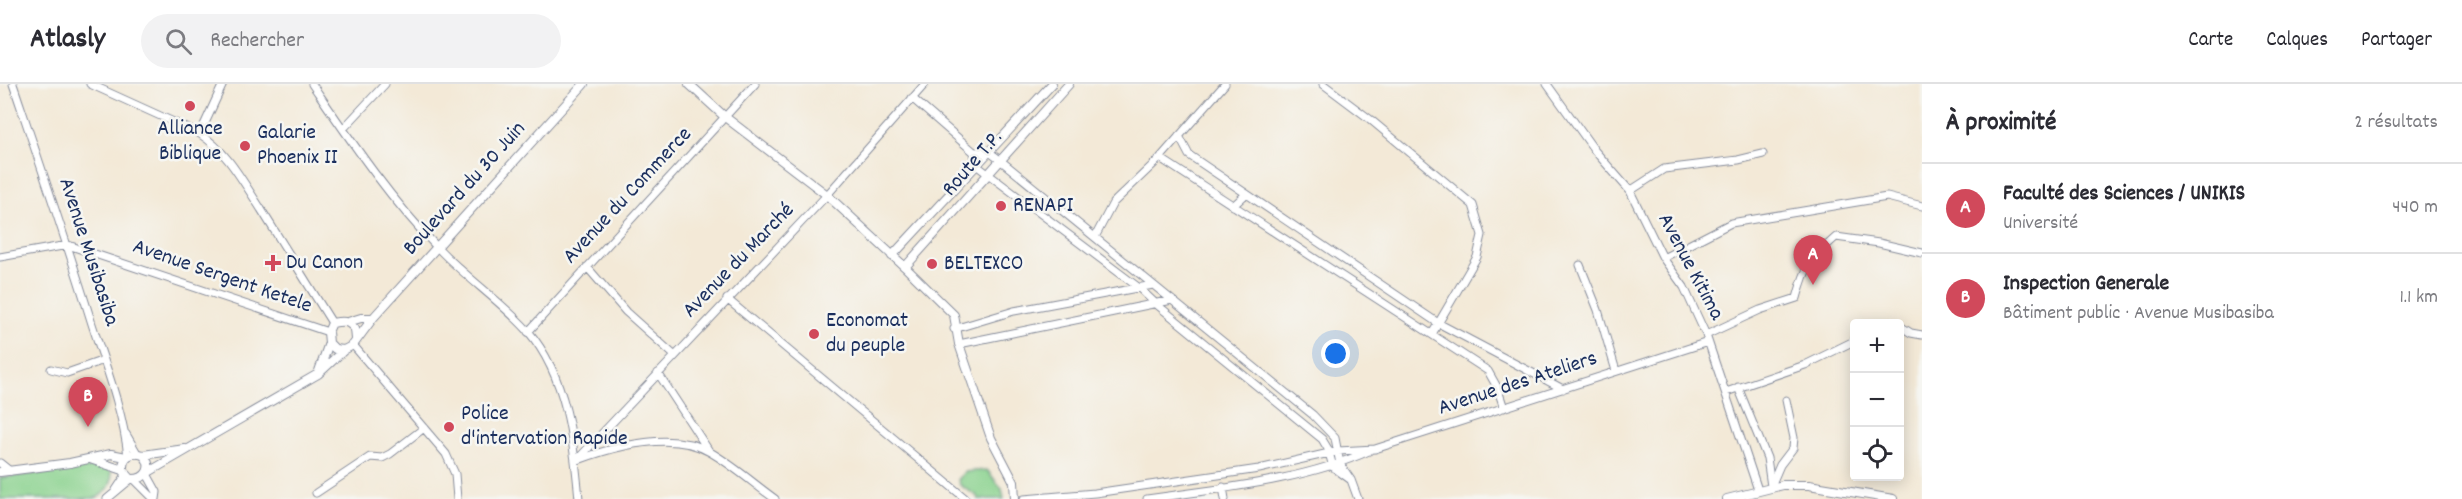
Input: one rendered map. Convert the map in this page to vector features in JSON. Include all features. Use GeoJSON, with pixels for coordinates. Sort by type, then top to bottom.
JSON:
{"type":"FeatureCollection","features":[{"type":"Feature","properties":{"kind":"street","name":"Avenue Musibasiba"},"geometry":{"type":"LineString","coordinates":[[13,84],[68,245],[125,432]]}},
{"type":"Feature","properties":{"kind":"street"},"geometry":{"type":"LineString","coordinates":[[90,84],[201,134],[217,145],[229,160],[330,328],[329,343],[318,374]]}},
{"type":"Feature","properties":{"kind":"street"},"geometry":{"type":"LineString","coordinates":[[201,134],[224,84]]}},
{"type":"Feature","properties":{"kind":"street"},"geometry":{"type":"LineString","coordinates":[[312,84],[392,197],[438,248],[528,332],[553,372],[560,389],[576,460],[579,499]]}},
{"type":"Feature","properties":{"kind":"street"},"geometry":{"type":"LineString","coordinates":[[343,129],[385,84]]}},
{"type":"Feature","properties":{"kind":"street","name":"Boulevard du 30 Juin"},"geometry":{"type":"LineString","coordinates":[[355,342],[372,318],[438,248],[584,84]]}},
{"type":"Feature","properties":{"kind":"street"},"geometry":{"type":"LineString","coordinates":[[689,84],[725,117],[827,195],[954,315],[954,329],[991,438],[1014,482],[1015,499]]}},
{"type":"Feature","properties":{"kind":"street","name":"Avenue du Commerce"},"geometry":{"type":"LineString","coordinates":[[528,332],[755,84]]}},
{"type":"Feature","properties":{"kind":"street","name":"Avenue du Marché"},"geometry":{"type":"LineString","coordinates":[[576,460],[827,195],[924,84]]}},
{"type":"Feature","properties":{"kind":"street","name":"Route T.P."},"geometry":{"type":"LineString","coordinates":[[892,256],[1052,84]]}},
{"type":"Feature","properties":{"kind":"street","name":"Route T.P."},"geometry":{"type":"LineString","coordinates":[[905,267],[1069,84]]}},
{"type":"Feature","properties":{"kind":"street"},"geometry":{"type":"LineString","coordinates":[[1095,237],[1113,203],[1160,158],[1225,84]]}},
{"type":"Feature","properties":{"kind":"street"},"geometry":{"type":"LineString","coordinates":[[1323,84],[1371,120],[1473,205],[1482,235],[1477,257],[1431,334]]}},
{"type":"Feature","properties":{"kind":"street","name":"Avenue Kitima"},"geometry":{"type":"LineString","coordinates":[[1547,84],[1595,151],[1630,191],[1663,258],[1684,287],[1707,339],[1758,490]]}},
{"type":"Feature","properties":{"kind":"street"},"geometry":{"type":"LineString","coordinates":[[912,98],[974,152],[976,165],[1138,287],[1322,439],[1336,465],[1351,480],[1358,499]]}},
{"type":"Feature","properties":{"kind":"street"},"geometry":{"type":"LineString","coordinates":[[1179,136],[1189,156],[1438,323],[1563,389]]}},
{"type":"Feature","properties":{"kind":"street"},"geometry":{"type":"LineString","coordinates":[[974,152],[988,151],[1000,160],[1313,415],[1335,438],[1338,451],[1336,465]]}},
{"type":"Feature","properties":{"kind":"street"},"geometry":{"type":"LineString","coordinates":[[1630,191],[1664,169],[1738,160],[1763,154]]}},
{"type":"Feature","properties":{"kind":"street"},"geometry":{"type":"LineString","coordinates":[[1160,158],[1488,371],[1497,387],[1504,408]]}},
{"type":"Feature","properties":{"kind":"street"},"geometry":{"type":"LineString","coordinates":[[1233,206],[1246,194]]}},
{"type":"Feature","properties":{"kind":"street"},"geometry":{"type":"LineString","coordinates":[[1663,258],[1731,223],[1887,197],[1922,206]]}},
{"type":"Feature","properties":{"kind":"street","name":"Avenue des Ateliers"},"geometry":{"type":"LineString","coordinates":[[1024,499],[1095,493],[1259,469],[1338,451],[1375,448],[1563,389],[1707,339],[1760,310],[1797,298],[1804,271],[1812,258],[1836,237],[1879,243],[1922,254]]}},
{"type":"Feature","properties":{"kind":"street","name":"Avenue Sergent Ketele"},"geometry":{"type":"LineString","coordinates":[[0,257],[68,245],[330,328]]}},
{"type":"Feature","properties":{"kind":"street"},"geometry":{"type":"LineString","coordinates":[[1580,265],[1598,310],[1616,371]]}},
{"type":"Feature","properties":{"kind":"street"},"geometry":{"type":"LineString","coordinates":[[587,267],[626,312],[674,355]]}},
{"type":"Feature","properties":{"kind":"street"},"geometry":{"type":"LineString","coordinates":[[954,329],[1014,311],[1154,285]]}},
{"type":"Feature","properties":{"kind":"street"},"geometry":{"type":"LineString","coordinates":[[727,299],[966,499]]}},
{"type":"Feature","properties":{"kind":"street"},"geometry":{"type":"LineString","coordinates":[[959,344],[1172,300]]}},
{"type":"Feature","properties":{"kind":"street"},"geometry":{"type":"LineString","coordinates":[[330,328],[342,321],[372,318]]}},
{"type":"Feature","properties":{"kind":"street"},"geometry":{"type":"LineString","coordinates":[[348,322],[355,329],[355,342],[453,465],[457,499]]}},
{"type":"Feature","properties":{"kind":"street"},"geometry":{"type":"LineString","coordinates":[[1904,329],[1922,335]]}},
{"type":"Feature","properties":{"kind":"street"},"geometry":{"type":"LineString","coordinates":[[107,499],[129,476],[147,474],[318,374],[355,342]]}},
{"type":"Feature","properties":{"kind":"street"},"geometry":{"type":"LineString","coordinates":[[329,343],[335,349],[344,350]]}},
{"type":"Feature","properties":{"kind":"street"},"geometry":{"type":"LineString","coordinates":[[1726,392],[1804,365],[1850,343]]}},
{"type":"Feature","properties":{"kind":"street"},"geometry":{"type":"LineString","coordinates":[[51,369],[67,373],[104,360]]}},
{"type":"Feature","properties":{"kind":"street"},"geometry":{"type":"LineString","coordinates":[[658,374],[709,451],[774,499]]}},
{"type":"Feature","properties":{"kind":"street"},"geometry":{"type":"LineString","coordinates":[[1738,387],[1767,458],[1772,486]]}},
{"type":"Feature","properties":{"kind":"street"},"geometry":{"type":"LineString","coordinates":[[1772,486],[1780,465],[1793,448],[1794,438],[1786,400]]}},
{"type":"Feature","properties":{"kind":"street"},"geometry":{"type":"LineString","coordinates":[[316,493],[370,457],[382,458],[390,454],[424,428]]}},
{"type":"Feature","properties":{"kind":"street"},"geometry":{"type":"LineString","coordinates":[[90,459],[112,465],[129,476],[155,499],[157,492],[147,474],[148,460],[140,454],[125,432]]}},
{"type":"Feature","properties":{"kind":"street"},"geometry":{"type":"LineString","coordinates":[[125,432],[129,476]]}},
{"type":"Feature","properties":{"kind":"street"},"geometry":{"type":"LineString","coordinates":[[576,460],[610,448],[636,443],[663,442],[709,451]]}},
{"type":"Feature","properties":{"kind":"street"},"geometry":{"type":"LineString","coordinates":[[0,472],[111,454],[127,457],[190,448]]}},
{"type":"Feature","properties":{"kind":"street"},"geometry":{"type":"LineString","coordinates":[[1147,499],[1223,488],[1336,465],[1375,448]]}},
{"type":"Feature","properties":{"kind":"street"},"geometry":{"type":"LineString","coordinates":[[0,463],[10,471]]}},
{"type":"Feature","properties":{"kind":"street"},"geometry":{"type":"LineString","coordinates":[[1727,499],[1747,496],[1772,486],[1809,485],[1893,499]]}},
{"type":"Feature","properties":{"kind":"street"},"geometry":{"type":"LineString","coordinates":[[1223,488],[1225,499]]}},
{"type":"Feature","properties":{"kind":"green space"},"geometry":{"type":"Polygon","coordinates":[[[99,466],[109,468],[112,477],[110,486],[96,498],[0,499],[0,478],[99,466]]]}},
{"type":"Feature","properties":{"kind":"green space"},"geometry":{"type":"Polygon","coordinates":[[[987,470],[1002,489],[1004,499],[978,499],[960,485],[958,480],[964,472],[987,470]]]}},
{"type":"Feature","properties":{"kind":"place","name":"Alliance Biblique"},"geometry":{"type":"Point","coordinates":[190,106]}},
{"type":"Feature","properties":{"kind":"place","name":"Galarie Phoenix II"},"geometry":{"type":"Point","coordinates":[245,146]}},
{"type":"Feature","properties":{"kind":"place","name":"RENAPI"},"geometry":{"type":"Point","coordinates":[1001,206]}},
{"type":"Feature","properties":{"kind":"place","name":"Du Canon"},"geometry":{"type":"Point","coordinates":[273,263]}},
{"type":"Feature","properties":{"kind":"place","name":"BELTEXCO"},"geometry":{"type":"Point","coordinates":[932,264]}},
{"type":"Feature","properties":{"kind":"place","name":"Faculté des Sciences / UNIKIS"},"geometry":{"type":"Point","coordinates":[1813,285]}},
{"type":"Feature","properties":{"kind":"place","name":"Economat du peuple"},"geometry":{"type":"Point","coordinates":[814,334]}},
{"type":"Feature","properties":{"kind":"place","name":"Inspection Generale"},"geometry":{"type":"Point","coordinates":[88,427]}},
{"type":"Feature","properties":{"kind":"place","name":"Police d'intervation Rapide"},"geometry":{"type":"Point","coordinates":[449,427]}}]}
